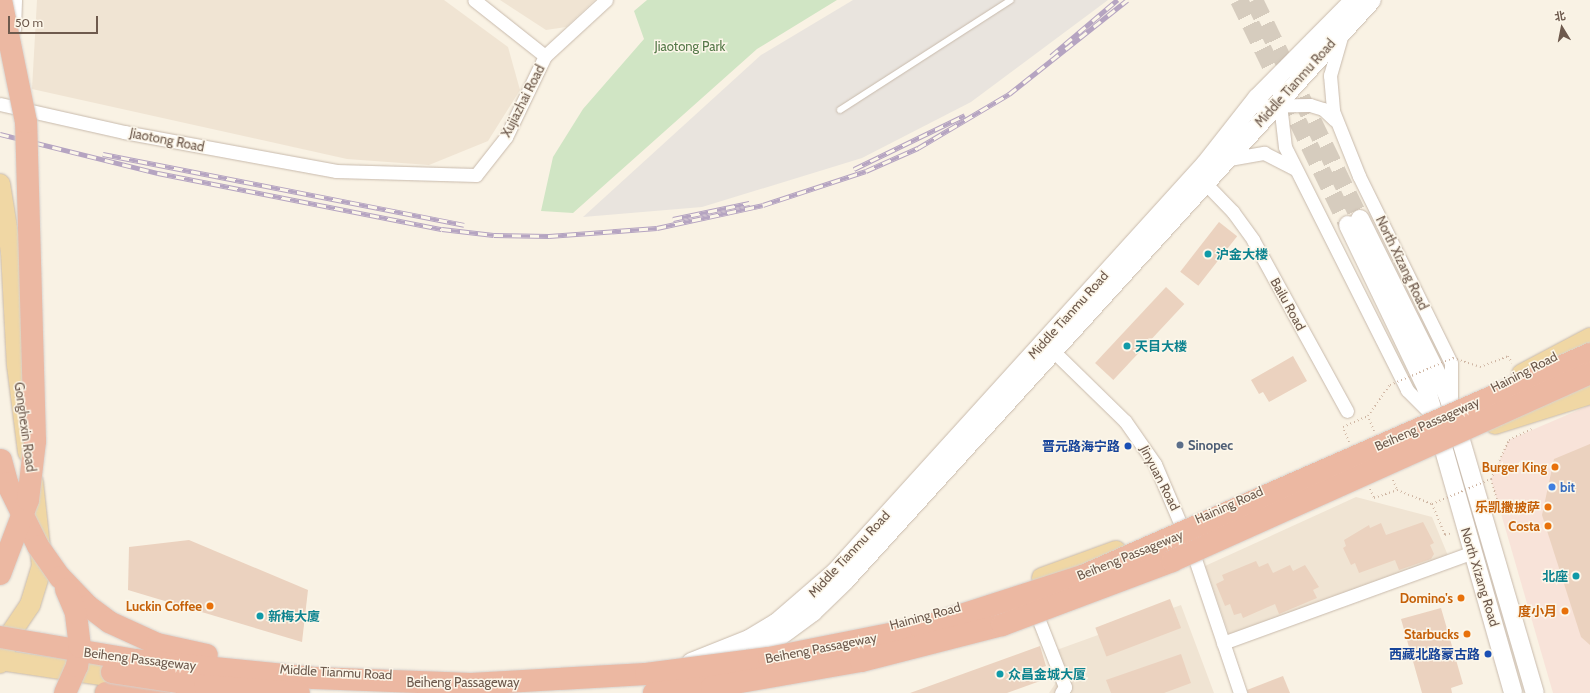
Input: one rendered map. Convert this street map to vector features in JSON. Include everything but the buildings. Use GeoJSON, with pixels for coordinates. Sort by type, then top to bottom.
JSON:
{"type":"FeatureCollection","features":[{"type":"Feature","properties":{"kind":"highway"},"geometry":{"type":"LineString","coordinates":[[0,574],[28,500],[35,441],[26,122],[1,0]]}},
{"type":"Feature","properties":{"kind":"highway","name":"Beiheng Passageway"},"geometry":{"type":"LineString","coordinates":[[4,633],[134,660],[314,678],[471,684],[572,680],[709,668],[769,658],[921,628],[995,606],[1164,543],[1590,354]]}},
{"type":"Feature","properties":{"kind":"highway","name":"Beiheng Passageway"},"geometry":{"type":"LineString","coordinates":[[654,693],[712,687],[861,661],[1002,625],[1172,561],[1590,373]]}},
{"type":"Feature","properties":{"kind":"highway"},"geometry":{"type":"LineString","coordinates":[[0,454],[15,503],[60,577],[76,613],[80,647],[77,666],[65,693]]}},
{"type":"Feature","properties":{"kind":"highway"},"geometry":{"type":"LineString","coordinates":[[0,539],[33,553],[60,577],[88,606],[109,622],[157,644],[242,661],[572,680]]}},
{"type":"Feature","properties":{"kind":"highway","name":"Beiheng Passageway"},"geometry":{"type":"LineString","coordinates":[[0,654],[205,686],[299,693]]}},
{"type":"Feature","properties":{"kind":"highway"},"geometry":{"type":"LineString","coordinates":[[106,693],[159,693]]}},
{"type":"Feature","properties":{"kind":"main road","name":"Middle Tianmu Road"},"geometry":{"type":"LineString","coordinates":[[685,693],[762,651],[834,592],[1216,152],[1251,106],[1354,0]]}},
{"type":"Feature","properties":{"kind":"main road","name":"Middle Tianmu Road"},"geometry":{"type":"LineString","coordinates":[[4,633],[170,664],[484,678],[664,671],[749,639],[805,601],[835,572],[1048,346],[1206,184],[1278,105],[1346,26],[1372,0]]}},
{"type":"Feature","properties":{"kind":"main road","name":"Gonghexin Road"},"geometry":{"type":"LineString","coordinates":[[0,184],[11,252],[22,414],[41,535],[42,566],[30,605],[4,633],[0,661]]}},
{"type":"Feature","properties":{"kind":"main road","name":"North Xizang Road"},"geometry":{"type":"LineString","coordinates":[[1513,693],[1432,416],[1426,387],[1354,222],[1451,407],[1535,693]]}},
{"type":"Feature","properties":{"kind":"main road","name":"Haining Road"},"geometry":{"type":"LineString","coordinates":[[664,671],[944,612],[1183,526],[1432,416],[1590,338]]}},
{"type":"Feature","properties":{"kind":"main road"},"geometry":{"type":"LineString","coordinates":[[708,693],[904,657],[966,642],[1038,618],[1194,556],[1461,437],[1590,394]]}},
{"type":"Feature","properties":{"kind":"main road"},"geometry":{"type":"LineString","coordinates":[[0,654],[0,661],[226,693]]}},
{"type":"Feature","properties":{"kind":"main road"},"geometry":{"type":"LineString","coordinates":[[664,671],[675,693]]}},
{"type":"Feature","properties":{"kind":"street"},"geometry":{"type":"LineString","coordinates":[[6,105],[15,0]]}},
{"type":"Feature","properties":{"kind":"street"},"geometry":{"type":"LineString","coordinates":[[545,56],[606,0]]}},
{"type":"Feature","properties":{"kind":"street","name":"Xujiazhai Road"},"geometry":{"type":"LineString","coordinates":[[336,171],[476,175],[506,137],[545,56],[478,3]]}},
{"type":"Feature","properties":{"kind":"street","name":"North Xizang Road"},"geometry":{"type":"LineString","coordinates":[[1346,26],[1330,75],[1330,99],[1337,123],[1452,363],[1451,407]]}},
{"type":"Feature","properties":{"kind":"street","name":"North Xizang Road"},"geometry":{"type":"LineString","coordinates":[[1277,78],[1280,130],[1285,148],[1407,390],[1432,416]]}},
{"type":"Feature","properties":{"kind":"street"},"geometry":{"type":"LineString","coordinates":[[1280,130],[1287,113],[1302,104]]}},
{"type":"Feature","properties":{"kind":"street","name":"North Xizang Road"},"geometry":{"type":"LineString","coordinates":[[1251,106],[1302,104],[1324,109],[1337,123]]}},
{"type":"Feature","properties":{"kind":"street","name":"Jiaotong Road"},"geometry":{"type":"LineString","coordinates":[[6,105],[336,171]]}},
{"type":"Feature","properties":{"kind":"street"},"geometry":{"type":"LineString","coordinates":[[1229,159],[1264,153],[1298,172]]}},
{"type":"Feature","properties":{"kind":"street","name":"Bailu Road"},"geometry":{"type":"LineString","coordinates":[[1206,184],[1233,212],[1253,240],[1347,412]]}},
{"type":"Feature","properties":{"kind":"street","name":"Jinyuan Road"},"geometry":{"type":"LineString","coordinates":[[1048,346],[1137,436],[1170,492],[1194,556],[1240,693]]}},
{"type":"Feature","properties":{"kind":"street"},"geometry":{"type":"LineString","coordinates":[[1223,643],[1472,552]]}},
{"type":"Feature","properties":{"kind":"street"},"geometry":{"type":"LineString","coordinates":[[1038,618],[1065,687],[1061,693]]}},
{"type":"Feature","properties":{"kind":"lane"},"geometry":{"type":"LineString","coordinates":[[840,110],[1011,0]]}},
{"type":"Feature","properties":{"kind":"path"},"geometry":{"type":"LineString","coordinates":[[1352,451],[1343,427],[1368,416],[1390,385],[1453,358],[1480,367],[1508,356]]}},
{"type":"Feature","properties":{"kind":"path"},"geometry":{"type":"LineString","coordinates":[[1368,416],[1376,436]]}},
{"type":"Feature","properties":{"kind":"path"},"geometry":{"type":"LineString","coordinates":[[1498,503],[1491,479],[1509,440],[1532,430]]}},
{"type":"Feature","properties":{"kind":"path"},"geometry":{"type":"LineString","coordinates":[[1392,476],[1397,490]]}},
{"type":"Feature","properties":{"kind":"path"},"geometry":{"type":"LineString","coordinates":[[1374,498],[1397,490],[1432,504],[1491,479]]}},
{"type":"Feature","properties":{"kind":"path"},"geometry":{"type":"LineString","coordinates":[[1432,504],[1445,535]]}},
{"type":"Feature","properties":{"kind":"shaded area"},"geometry":{"type":"Polygon","coordinates":[[[37,0],[444,0],[508,47],[520,90],[488,141],[429,165],[347,159],[32,89],[37,0]]]}},
{"type":"Feature","properties":{"kind":"shaded area"},"geometry":{"type":"Polygon","coordinates":[[[500,0],[595,0],[566,27],[546,30],[500,0]]]}},
{"type":"Feature","properties":{"kind":"shaded area"},"geometry":{"type":"Polygon","coordinates":[[[853,0],[1108,0],[971,102],[862,158],[702,207],[583,217],[761,55],[853,0]]]}},
{"type":"Feature","properties":{"kind":"shaded area"},"geometry":{"type":"Polygon","coordinates":[[[1590,405],[1590,693],[1553,693],[1491,479],[1509,440],[1590,405]]]}},
{"type":"Feature","properties":{"kind":"shaded area"},"geometry":{"type":"Polygon","coordinates":[[[1356,497],[1432,517],[1449,558],[1230,637],[1205,566],[1356,497]]]}},
{"type":"Feature","properties":{"kind":"shaded area"},"geometry":{"type":"Polygon","coordinates":[[[1181,605],[1214,693],[1049,693],[1061,675],[1051,652],[1181,605]]]}},
{"type":"Feature","properties":{"kind":"green space","name":"Jiaotong Park"},"geometry":{"type":"Polygon","coordinates":[[[647,0],[837,0],[757,49],[573,213],[541,211],[553,157],[583,109],[644,39],[634,11],[647,0]]]}},
{"type":"Feature","properties":{"kind":"tunnel"},"geometry":{"type":"LineString","coordinates":[[1239,0],[1348,225]]}},
{"type":"Feature","properties":{"kind":"tunnel"},"geometry":{"type":"LineString","coordinates":[[1254,0],[1360,219]]}},
{"type":"Feature","properties":{"kind":"railway"},"geometry":{"type":"LineString","coordinates":[[1051,56],[1117,0]]}},
{"type":"Feature","properties":{"kind":"railway"},"geometry":{"type":"LineString","coordinates":[[0,134],[158,173],[442,229],[494,235],[549,236],[657,228],[763,205],[866,171],[918,148],[1009,94],[1127,0]]}},
{"type":"Feature","properties":{"kind":"railway"},"geometry":{"type":"LineString","coordinates":[[854,169],[965,115]]}},
{"type":"Feature","properties":{"kind":"railway"},"geometry":{"type":"LineString","coordinates":[[103,154],[464,225]]}},
{"type":"Feature","properties":{"kind":"railway"},"geometry":{"type":"LineString","coordinates":[[673,219],[749,203]]}},
{"type":"Feature","properties":{"kind":"place","name":"沪金大楼"},"geometry":{"type":"Point","coordinates":[1208,254]}},
{"type":"Feature","properties":{"kind":"place","name":"天目大楼"},"geometry":{"type":"Point","coordinates":[1127,346]}},
{"type":"Feature","properties":{"kind":"place","name":"Sinopec"},"geometry":{"type":"Point","coordinates":[1180,445]}},
{"type":"Feature","properties":{"kind":"place","name":"晋元路海宁路"},"geometry":{"type":"Point","coordinates":[1128,446]}},
{"type":"Feature","properties":{"kind":"place","name":"Burger King"},"geometry":{"type":"Point","coordinates":[1555,467]}},
{"type":"Feature","properties":{"kind":"place","name":"bit"},"geometry":{"type":"Point","coordinates":[1552,487]}},
{"type":"Feature","properties":{"kind":"place","name":"乐凯撒披萨"},"geometry":{"type":"Point","coordinates":[1548,507]}},
{"type":"Feature","properties":{"kind":"place","name":"Costa"},"geometry":{"type":"Point","coordinates":[1548,526]}},
{"type":"Feature","properties":{"kind":"place","name":"北座"},"geometry":{"type":"Point","coordinates":[1576,576]}},
{"type":"Feature","properties":{"kind":"place","name":"Domino's"},"geometry":{"type":"Point","coordinates":[1461,598]}},
{"type":"Feature","properties":{"kind":"place","name":"Luckin Coffee"},"geometry":{"type":"Point","coordinates":[210,606]}},
{"type":"Feature","properties":{"kind":"place","name":"度小月"},"geometry":{"type":"Point","coordinates":[1565,611]}},
{"type":"Feature","properties":{"kind":"place","name":"新梅大廈"},"geometry":{"type":"Point","coordinates":[260,616]}},
{"type":"Feature","properties":{"kind":"place","name":"Starbucks"},"geometry":{"type":"Point","coordinates":[1467,634]}},
{"type":"Feature","properties":{"kind":"place","name":"西藏北路蒙古路"},"geometry":{"type":"Point","coordinates":[1488,654]}},
{"type":"Feature","properties":{"kind":"place","name":"众昌金城大厦"},"geometry":{"type":"Point","coordinates":[1000,674]}}]}
